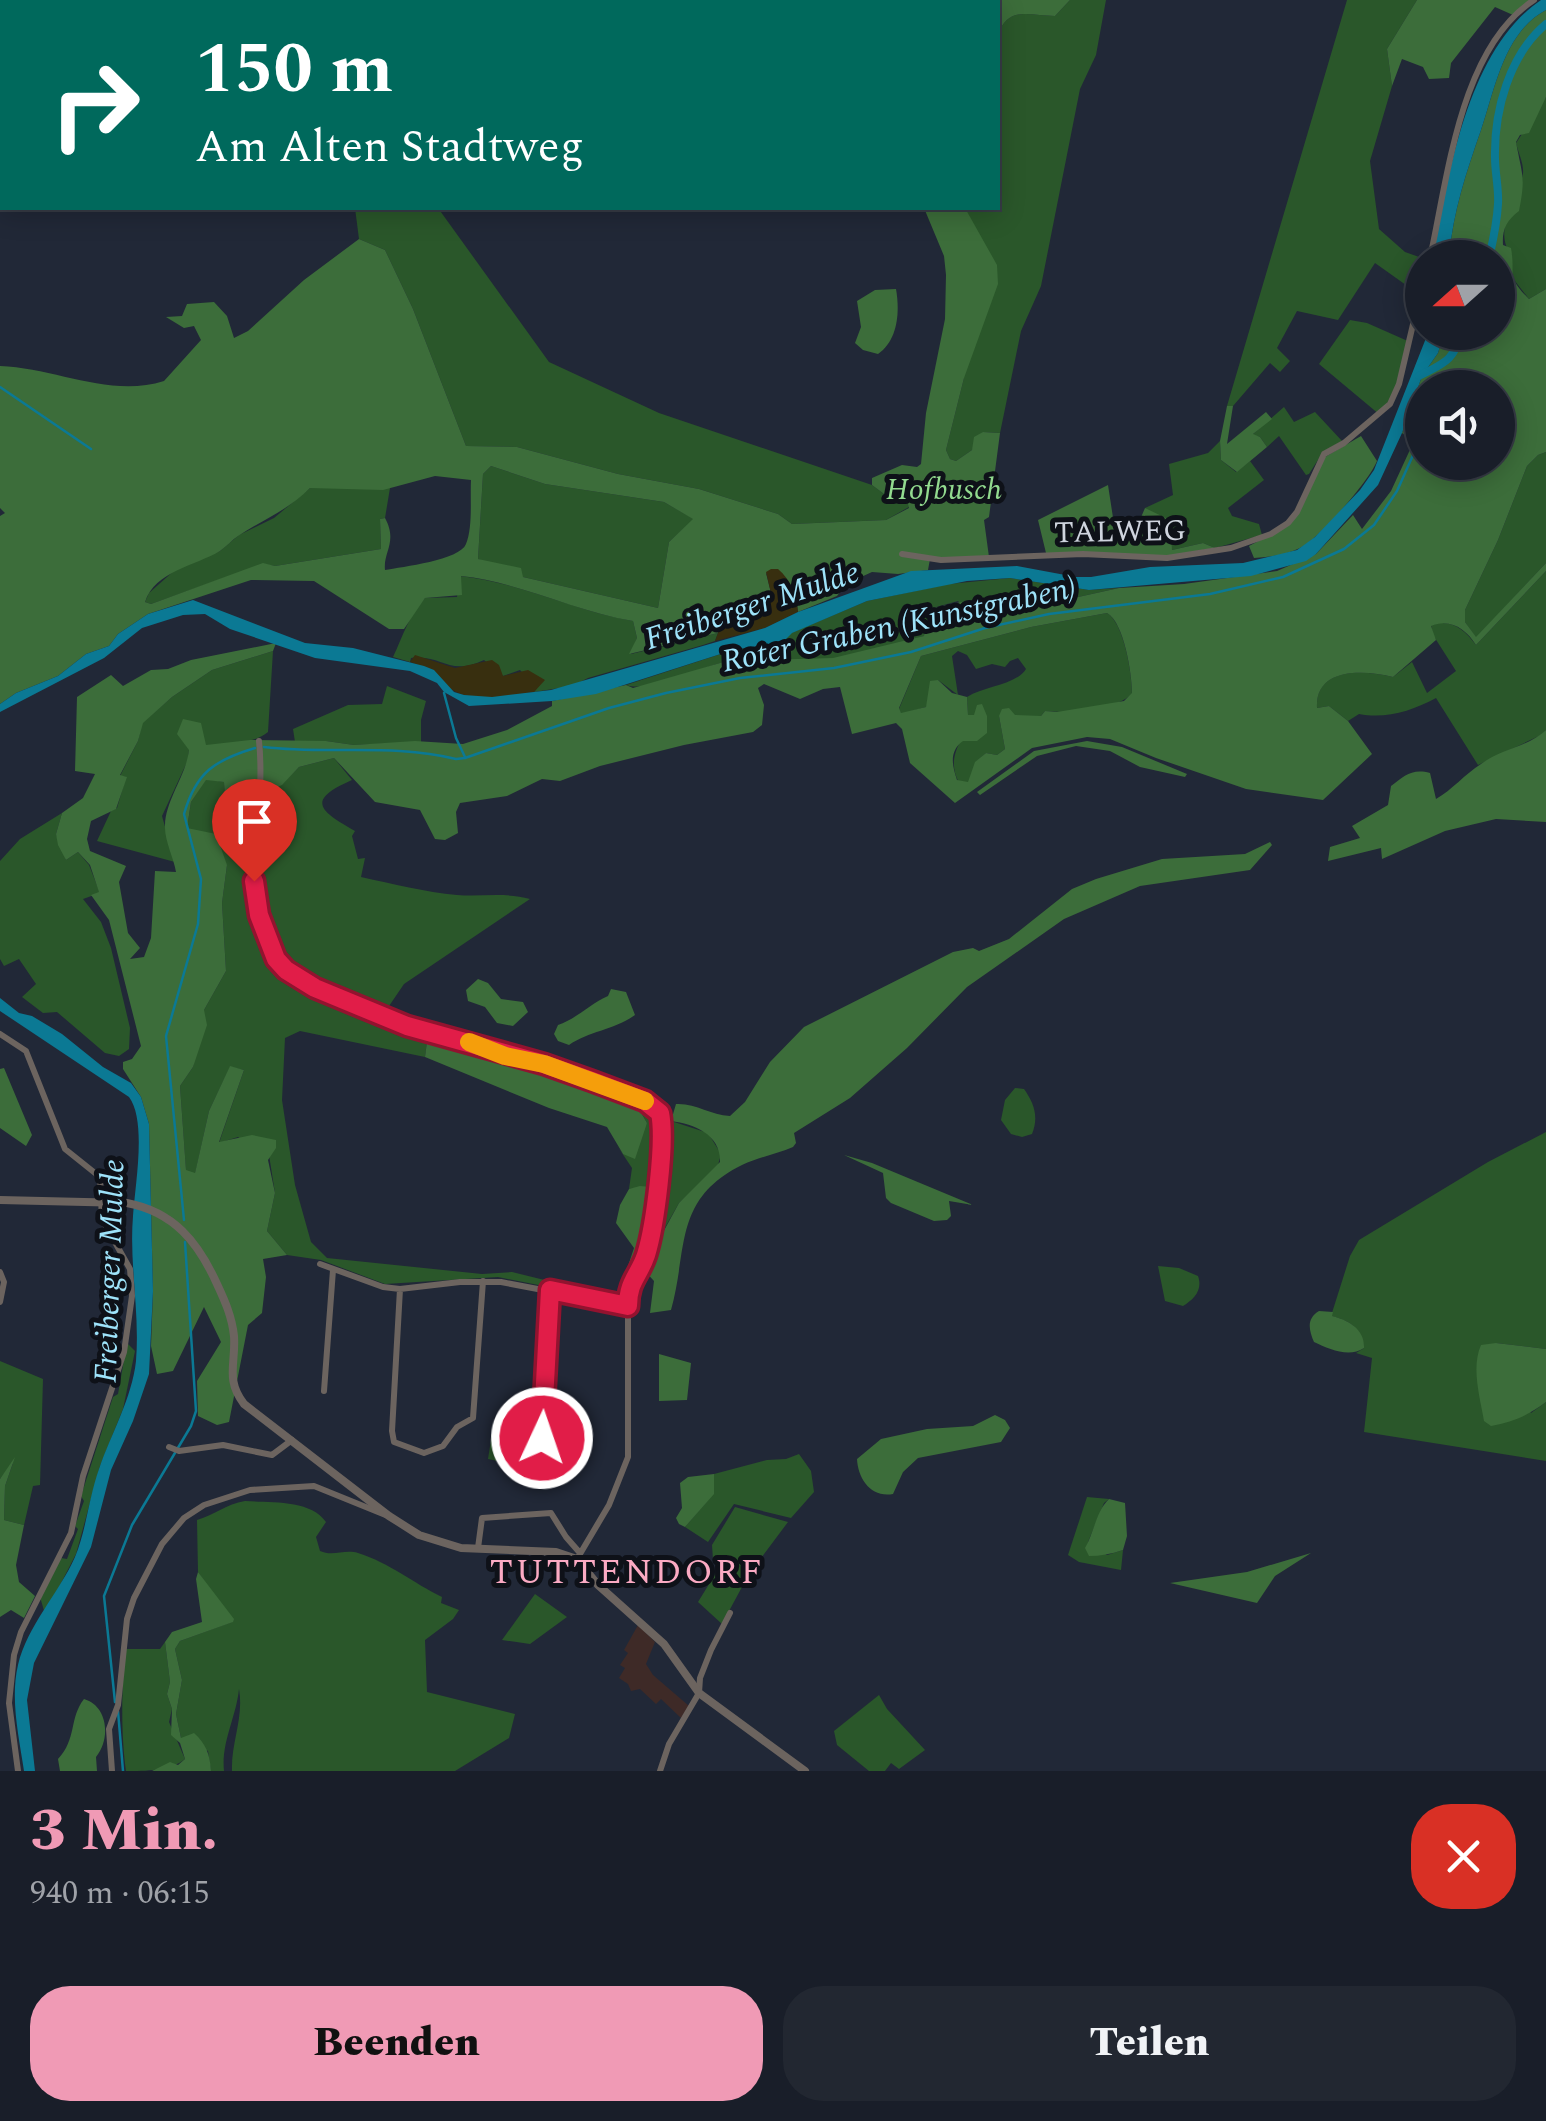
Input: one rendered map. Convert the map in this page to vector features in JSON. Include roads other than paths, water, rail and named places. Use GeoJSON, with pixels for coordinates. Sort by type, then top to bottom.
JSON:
{"type":"FeatureCollection","features":[{"type":"Feature","properties":{"kind":"street"},"geometry":{"type":"LineString","coordinates":[[1433,240],[1446,174],[1476,73],[1496,35],[1534,0]]}},
{"type":"Feature","properties":{"kind":"street","name":"TALWEG"},"geometry":{"type":"LineString","coordinates":[[902,554],[941,560],[1083,554],[1167,558],[1244,545],[1282,529],[1297,512],[1324,454],[1344,444],[1390,404],[1407,350]]}},
{"type":"Feature","properties":{"kind":"street"},"geometry":{"type":"LineString","coordinates":[[259,742],[254,896],[265,936],[280,965],[315,988],[384,1017],[505,1056],[544,1064],[645,1101],[660,1113],[662,1139],[647,1250],[641,1269],[628,1286],[628,1457],[609,1505],[578,1556]]}},
{"type":"Feature","properties":{"kind":"street"},"geometry":{"type":"LineString","coordinates":[[0,1034],[26,1051],[68,1154],[100,1176],[106,1201],[102,1219],[130,1269],[132,1296],[124,1352],[83,1476],[70,1533],[20,1632],[14,1655],[9,1702],[18,1771]]}},
{"type":"Feature","properties":{"kind":"street"},"geometry":{"type":"LineString","coordinates":[[0,1200],[106,1201],[148,1208],[175,1222],[206,1260],[230,1315],[234,1353],[231,1382],[244,1404],[419,1535],[445,1545],[578,1556]]}},
{"type":"Feature","properties":{"kind":"street"},"geometry":{"type":"LineString","coordinates":[[320,1264],[400,1289],[483,1281],[628,1306]]}},
{"type":"Feature","properties":{"kind":"street"},"geometry":{"type":"LineString","coordinates":[[324,1392],[333,1270]]}},
{"type":"Feature","properties":{"kind":"street"},"geometry":{"type":"LineString","coordinates":[[0,1272],[4,1282],[0,1302]]}},
{"type":"Feature","properties":{"kind":"street"},"geometry":{"type":"LineString","coordinates":[[400,1289],[392,1431],[394,1442],[424,1453],[443,1446],[457,1427],[473,1418],[483,1281]]}},
{"type":"Feature","properties":{"kind":"street"},"geometry":{"type":"LineString","coordinates":[[542,1438],[550,1290]]}},
{"type":"Feature","properties":{"kind":"street"},"geometry":{"type":"LineString","coordinates":[[172,1448],[223,1445],[272,1454],[292,1440]]}},
{"type":"Feature","properties":{"kind":"street"},"geometry":{"type":"LineString","coordinates":[[112,1771],[110,1729],[118,1705],[121,1658],[134,1598],[162,1544],[184,1518],[204,1505],[250,1490],[314,1486],[389,1516]]}},
{"type":"Feature","properties":{"kind":"street"},"geometry":{"type":"LineString","coordinates":[[478,1548],[482,1518],[551,1513],[598,1585],[664,1644],[699,1693],[805,1771]]}},
{"type":"Feature","properties":{"kind":"street"},"geometry":{"type":"LineString","coordinates":[[660,1771],[669,1744],[699,1693],[710,1650],[730,1613]]}},
{"type":"Feature","properties":{"kind":"water"},"geometry":{"type":"Polygon","coordinates":[[[1546,0],[1546,10],[1520,32],[1503,63],[1461,193],[1452,240],[1436,240],[1465,117],[1495,50],[1516,22],[1546,0]]]}},
{"type":"Feature","properties":{"kind":"water"},"geometry":{"type":"Polygon","coordinates":[[[1421,350],[1439,350],[1426,370],[1413,370],[1421,350]]]}},
{"type":"Feature","properties":{"kind":"water"},"geometry":{"type":"Polygon","coordinates":[[[1405,391],[1405,424],[1378,485],[1306,561],[1251,576],[1089,590],[1010,578],[967,581],[867,601],[792,633],[783,642],[733,650],[596,694],[469,706],[444,692],[437,683],[410,671],[315,658],[230,629],[205,614],[183,615],[142,628],[104,658],[0,712],[0,704],[16,693],[58,676],[86,654],[109,646],[118,634],[148,614],[193,600],[305,643],[353,648],[424,666],[434,670],[454,692],[492,697],[551,690],[765,628],[911,571],[1017,566],[1091,577],[1150,567],[1243,563],[1297,550],[1315,537],[1374,470],[1405,391]]]}},
{"type":"Feature","properties":{"kind":"water"},"geometry":{"type":"Polygon","coordinates":[[[0,998],[19,1013],[32,1016],[62,1034],[103,1067],[131,1083],[141,1097],[149,1124],[153,1291],[149,1374],[111,1470],[91,1547],[34,1663],[27,1700],[35,1771],[24,1771],[16,1718],[18,1665],[28,1637],[75,1557],[99,1469],[134,1375],[137,1324],[132,1234],[139,1137],[129,1097],[0,1011],[0,998]]]}},
{"type":"Feature","properties":{"kind":"waterway"},"geometry":{"type":"LineString","coordinates":[[1493,240],[1498,198],[1495,140],[1501,103],[1522,51],[1546,24]]}},
{"type":"Feature","properties":{"kind":"waterway"},"geometry":{"type":"LineString","coordinates":[[1431,370],[1455,350]]}},
{"type":"Feature","properties":{"kind":"waterway"},"geometry":{"type":"LineString","coordinates":[[0,387],[91,449]]}},
{"type":"Feature","properties":{"kind":"waterway","name":"Roter Graben (Kunstgraben)"},"geometry":{"type":"LineString","coordinates":[[264,747],[384,750],[465,758],[609,708],[666,693],[740,678],[834,668],[911,652],[985,628],[1049,614],[1210,594],[1283,577],[1344,549],[1374,525],[1405,473]]}},
{"type":"Feature","properties":{"kind":"waterway"},"geometry":{"type":"LineString","coordinates":[[444,693],[465,757]]}},
{"type":"Feature","properties":{"kind":"waterway","name":"Roter Graben (Kunstgraben)"},"geometry":{"type":"LineString","coordinates":[[184,1220],[166,1036],[198,924],[201,879],[184,814],[195,788],[209,770],[229,757],[255,748]]}},
{"type":"Feature","properties":{"kind":"waterway","name":"Roter Graben (Kunstgraben)"},"geometry":{"type":"LineString","coordinates":[[115,1702],[104,1596],[132,1525],[196,1411],[185,1242]]}},
{"type":"Feature","properties":{"kind":"waterway"},"geometry":{"type":"LineString","coordinates":[[118,1711],[123,1771]]}},
{"type":"Feature","properties":{"kind":"district","name":"TUTTENDORF"},"geometry":{"type":"Point","coordinates":[627,1572]}},
{"type":"Feature","properties":{"kind":"park label","name":"Hofbusch"},"geometry":{"type":"Point","coordinates":[944,490]}},
{"type":"Feature","properties":{"kind":"water label","name":"Freiberger Mulde"},"geometry":{"type":"Point","coordinates":[752,606]}},
{"type":"Feature","properties":{"kind":"water label","name":"Freiberger Mulde"},"geometry":{"type":"Point","coordinates":[110,1271]}}]}
